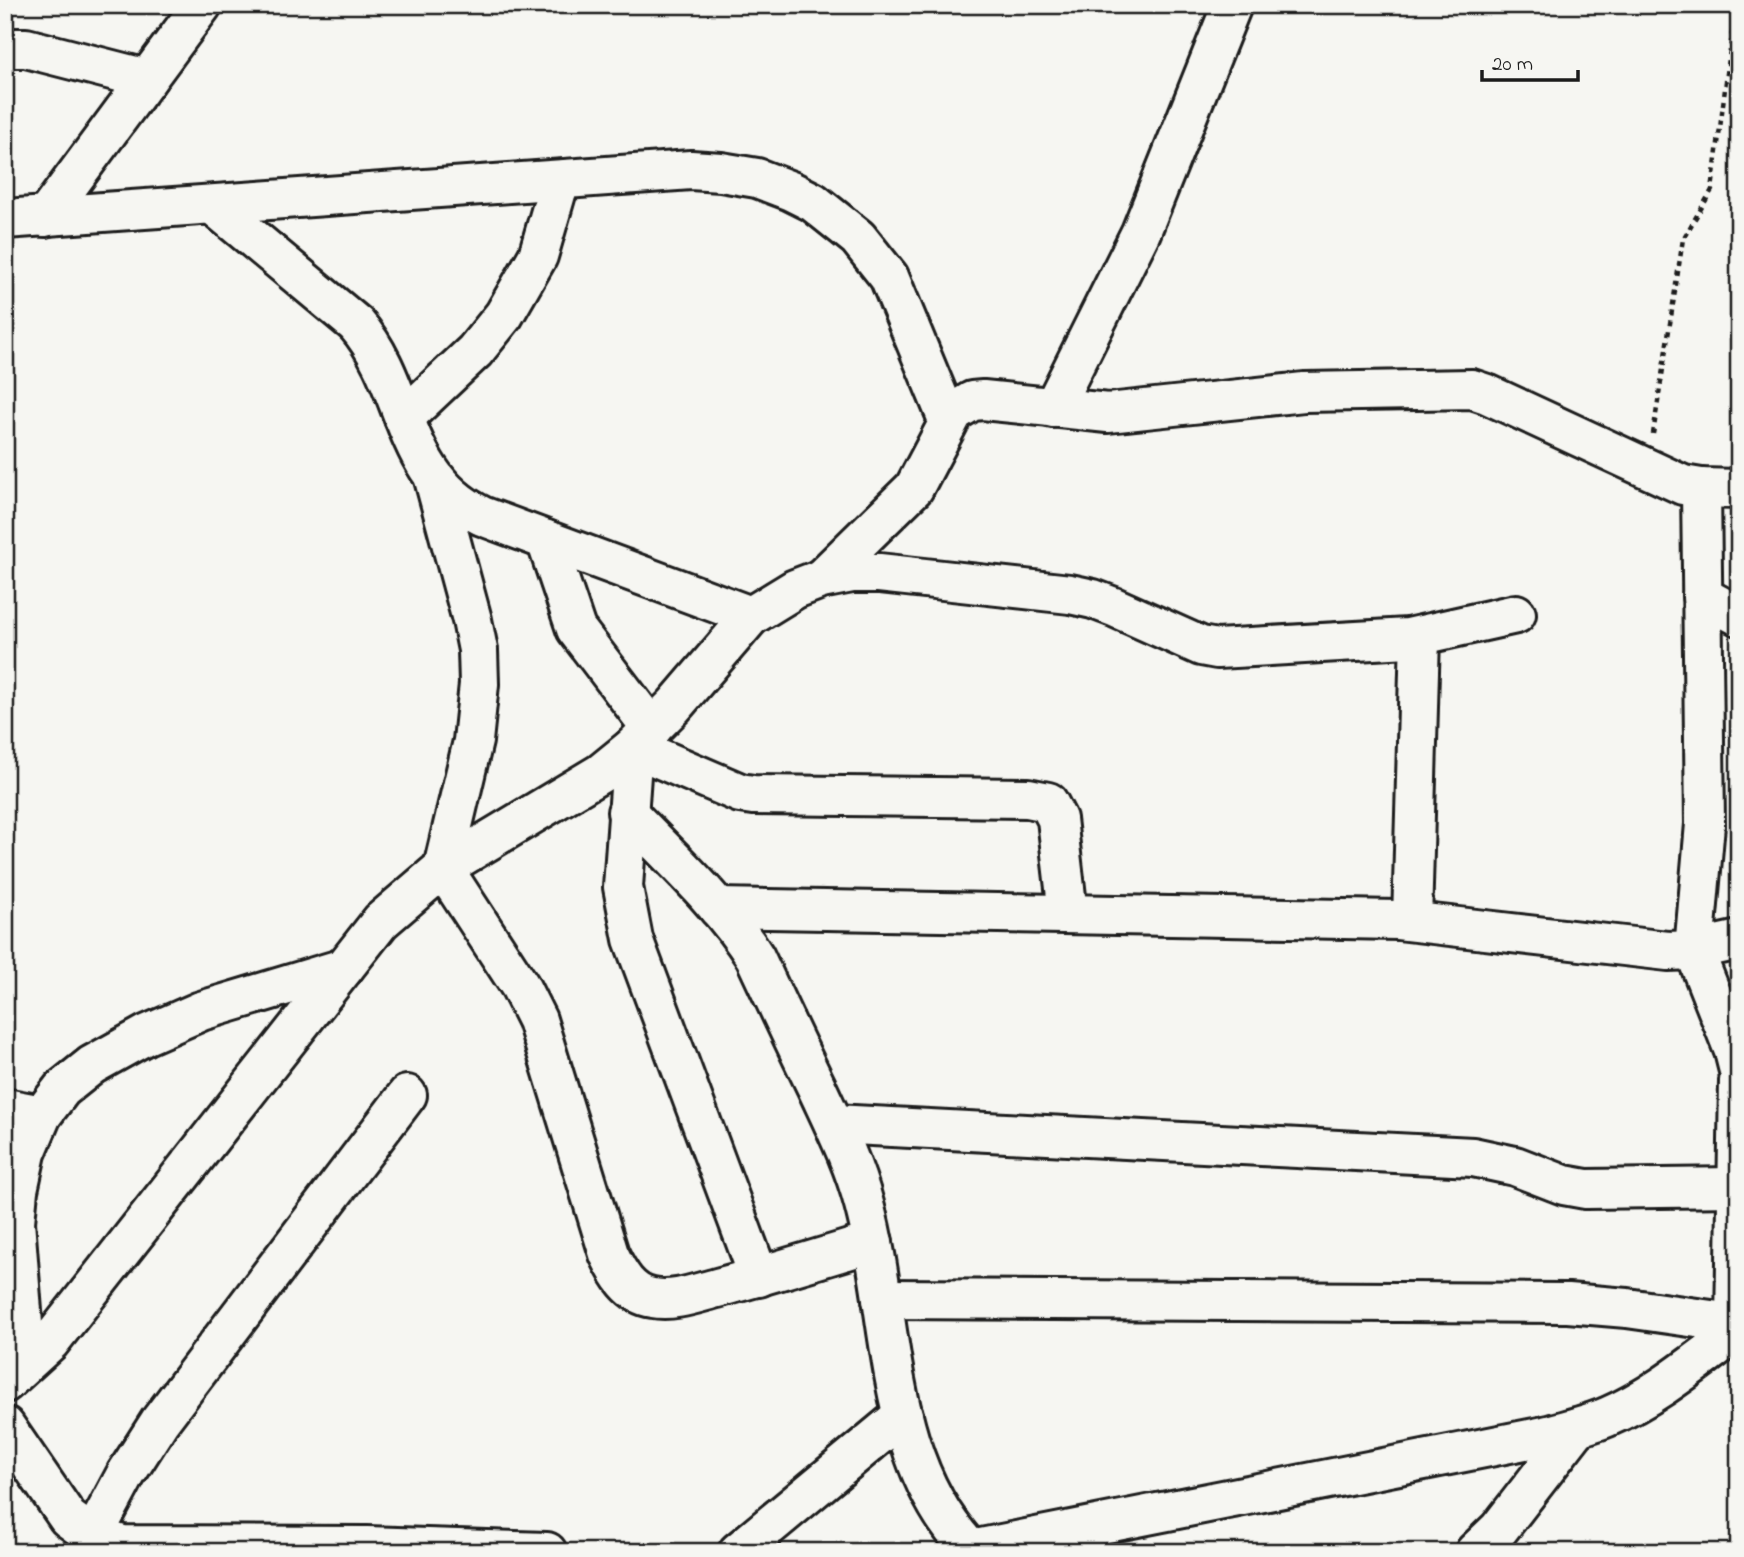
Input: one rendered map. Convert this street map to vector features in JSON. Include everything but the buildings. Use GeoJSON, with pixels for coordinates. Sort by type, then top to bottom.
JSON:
{"type":"FeatureCollection","features":[{"type":"Feature","properties":{"kind":"street"},"geometry":{"type":"LineString","coordinates":[[45,217],[202,5]]}},
{"type":"Feature","properties":{"kind":"street"},"geometry":{"type":"LineString","coordinates":[[1053,408],[1145,224],[1232,5]]}},
{"type":"Feature","properties":{"kind":"street"},"geometry":{"type":"LineString","coordinates":[[5,48],[26,48],[147,79]]}},
{"type":"Feature","properties":{"kind":"street"},"geometry":{"type":"LineString","coordinates":[[5,219],[691,170],[757,178],[813,202],[858,239],[888,277],[948,420]]}},
{"type":"Feature","properties":{"kind":"street"},"geometry":{"type":"LineString","coordinates":[[404,418],[475,351],[504,315],[538,256],[560,180]]}},
{"type":"Feature","properties":{"kind":"street"},"geometry":{"type":"LineString","coordinates":[[212,205],[356,324],[371,341],[421,456],[434,479],[452,499],[467,509],[546,540],[751,616]]}},
{"type":"Feature","properties":{"kind":"street"},"geometry":{"type":"LineString","coordinates":[[821,579],[914,488],[948,420],[963,405],[983,400],[1108,413],[1304,392],[1472,389],[1683,485],[1739,489]]}},
{"type":"Feature","properties":{"kind":"street"},"geometry":{"type":"LineString","coordinates":[[434,479],[472,620],[478,650],[479,684],[473,741],[443,868],[520,986],[537,1020],[609,1254],[620,1277],[634,1290],[652,1298],[677,1298],[759,1277],[873,1242]]}},
{"type":"Feature","properties":{"kind":"street"},"geometry":{"type":"LineString","coordinates":[[1700,488],[1705,824],[1694,950],[1734,1051],[1739,1071]]}},
{"type":"Feature","properties":{"kind":"street"},"geometry":{"type":"LineString","coordinates":[[546,540],[576,629],[643,738],[740,793],[1028,798],[1048,802],[1054,808],[1057,819],[1068,914]]}},
{"type":"Feature","properties":{"kind":"street"},"geometry":{"type":"LineString","coordinates":[[16,1373],[50,1342],[381,921],[443,868],[601,773],[643,738],[751,616],[795,589],[821,579],[852,573],[879,573],[1070,594],[1093,599],[1201,646],[1217,649],[1420,636],[1516,614]]}},
{"type":"Feature","properties":{"kind":"street"},"geometry":{"type":"LineString","coordinates":[[1702,596],[1739,616]]}},
{"type":"Feature","properties":{"kind":"street"},"geometry":{"type":"LineString","coordinates":[[1412,921],[1420,636]]}},
{"type":"Feature","properties":{"kind":"street"},"geometry":{"type":"LineString","coordinates":[[643,738],[627,812],[623,887],[633,939],[759,1277]]}},
{"type":"Feature","properties":{"kind":"street"},"geometry":{"type":"LineString","coordinates":[[627,812],[718,908],[755,957],[850,1158],[873,1242],[903,1415],[921,1474],[944,1516],[972,1551],[1578,1427],[1608,1416],[1641,1399],[1738,1326]]}},
{"type":"Feature","properties":{"kind":"street"},"geometry":{"type":"LineString","coordinates":[[718,908],[1412,921],[1668,951],[1694,950],[1739,940]]}},
{"type":"Feature","properties":{"kind":"street"},"geometry":{"type":"LineString","coordinates":[[16,1373],[15,1222],[18,1190],[26,1153],[42,1115],[62,1089],[92,1065],[146,1035],[201,1011],[344,968]]}},
{"type":"Feature","properties":{"kind":"street"},"geometry":{"type":"LineString","coordinates":[[1738,1326],[1739,1081]]}},
{"type":"Feature","properties":{"kind":"street"},"geometry":{"type":"LineString","coordinates":[[79,1535],[126,1474],[160,1421],[407,1095]]}},
{"type":"Feature","properties":{"kind":"street"},"geometry":{"type":"LineString","coordinates":[[5,1108],[42,1115]]}},
{"type":"Feature","properties":{"kind":"street"},"geometry":{"type":"LineString","coordinates":[[834,1124],[1473,1157],[1516,1166],[1564,1185],[1737,1207]]}},
{"type":"Feature","properties":{"kind":"street"},"geometry":{"type":"LineString","coordinates":[[882,1299],[1568,1303],[1627,1308],[1738,1326]]}},
{"type":"Feature","properties":{"kind":"street"},"geometry":{"type":"LineString","coordinates":[[738,1552],[903,1415]]}},
{"type":"Feature","properties":{"kind":"street"},"geometry":{"type":"LineString","coordinates":[[5,1426],[79,1535],[122,1545],[368,1546],[547,1552]]}},
{"type":"Feature","properties":{"kind":"street"},"geometry":{"type":"LineString","coordinates":[[1475,1552],[1499,1529],[1578,1427]]}},
{"type":"Feature","properties":{"kind":"path"},"geometry":{"type":"LineString","coordinates":[[1648,470],[1683,239],[1712,190],[1734,19]]}}]}
